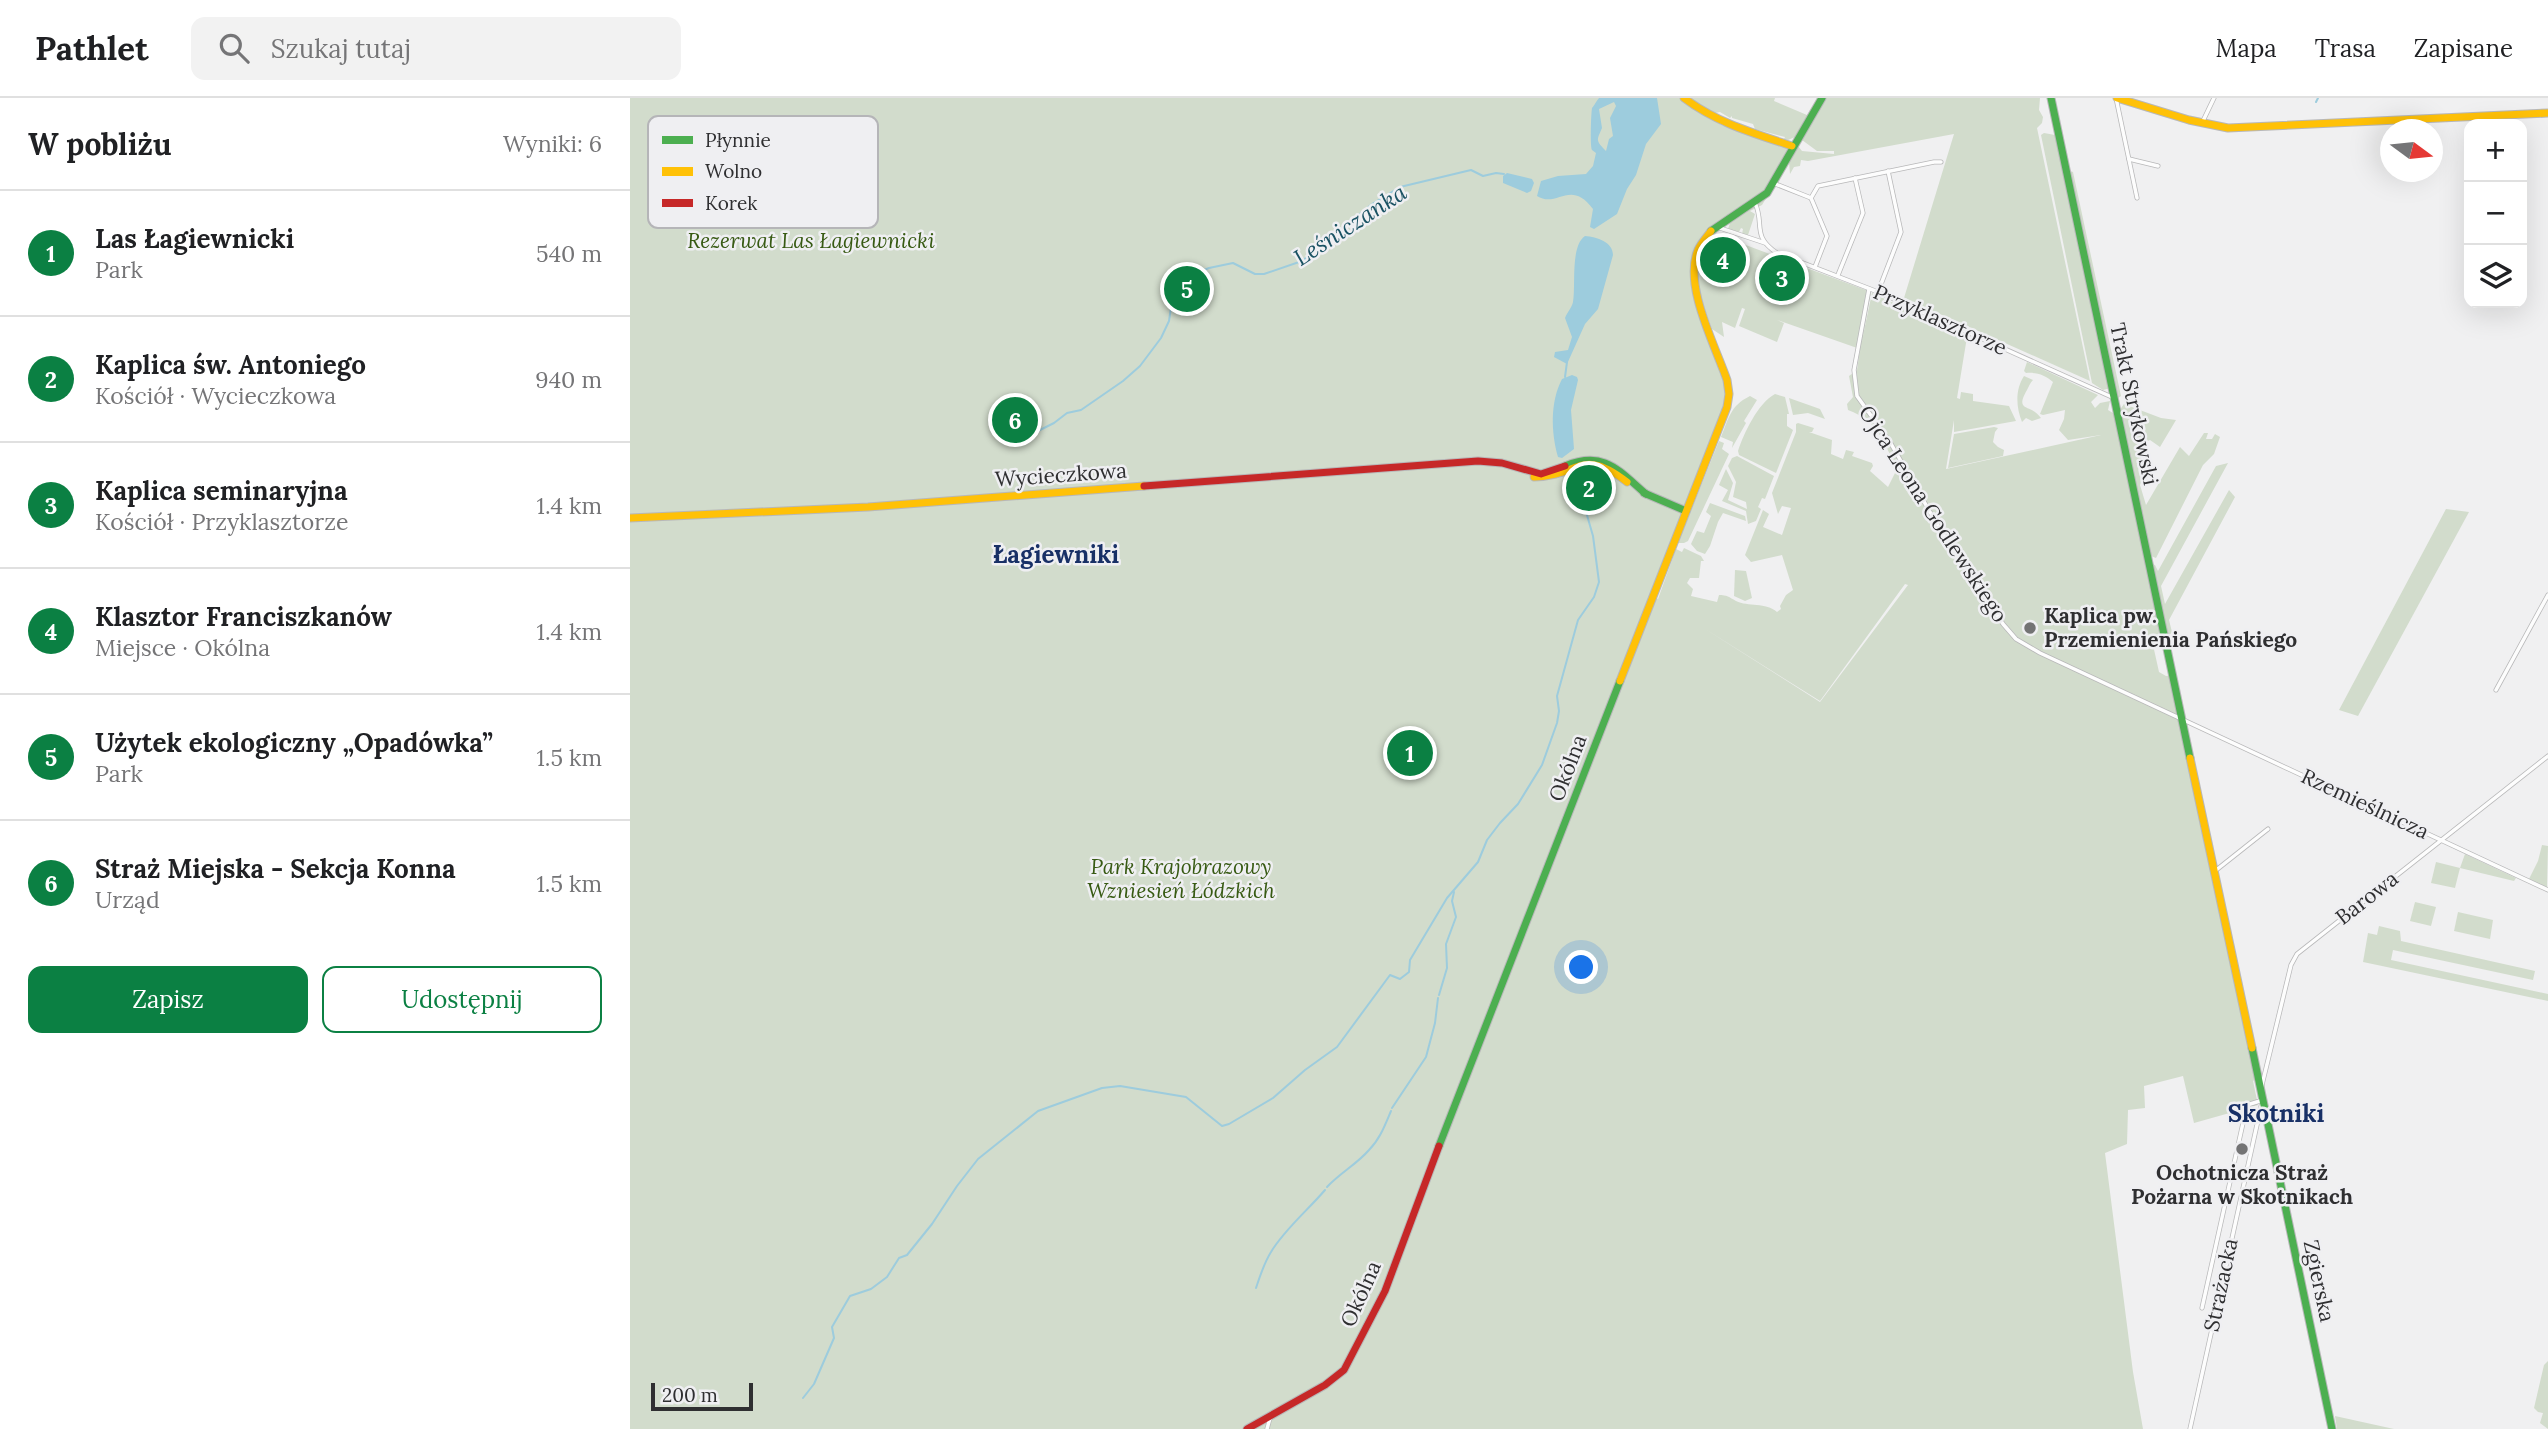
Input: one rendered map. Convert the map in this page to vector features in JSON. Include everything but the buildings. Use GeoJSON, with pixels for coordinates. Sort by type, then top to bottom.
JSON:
{"type":"FeatureCollection","features":[{"type":"Feature","properties":{"kind":"street"},"geometry":{"type":"LineString","coordinates":[[1684,98],[1725,124],[1792,146]]}},
{"type":"Feature","properties":{"kind":"street","name":"Okólna"},"geometry":{"type":"LineString","coordinates":[[1247,1429],[1340,1374],[1351,1359],[1383,1295],[1728,398],[1727,380],[1699,303],[1694,281],[1699,247],[1717,227],[1764,196],[1822,98]]}},
{"type":"Feature","properties":{"kind":"street","name":"Trakt Strykowski"},"geometry":{"type":"LineString","coordinates":[[2051,98],[2215,871]]}},
{"type":"Feature","properties":{"kind":"street"},"geometry":{"type":"LineString","coordinates":[[2137,198],[2116,98],[2202,123],[2245,128],[2548,113]]}},
{"type":"Feature","properties":{"kind":"street"},"geometry":{"type":"LineString","coordinates":[[2202,123],[2214,98]]}},
{"type":"Feature","properties":{"kind":"street"},"geometry":{"type":"LineString","coordinates":[[2129,159],[2158,166]]}},
{"type":"Feature","properties":{"kind":"street"},"geometry":{"type":"LineString","coordinates":[[1811,198],[1818,186],[1941,162]]}},
{"type":"Feature","properties":{"kind":"street"},"geometry":{"type":"LineString","coordinates":[[1878,292],[1901,232],[1888,171]]}},
{"type":"Feature","properties":{"kind":"street"},"geometry":{"type":"LineString","coordinates":[[1838,276],[1863,213],[1855,178]]}},
{"type":"Feature","properties":{"kind":"street"},"geometry":{"type":"LineString","coordinates":[[1773,183],[1811,198],[1827,236],[1815,267]]}},
{"type":"Feature","properties":{"kind":"street"},"geometry":{"type":"LineString","coordinates":[[1755,203],[1759,229],[1766,244]]}},
{"type":"Feature","properties":{"kind":"street","name":"Przyklasztorze"},"geometry":{"type":"LineString","coordinates":[[1717,227],[1766,244],[1777,253],[1878,292],[2114,398]]}},
{"type":"Feature","properties":{"kind":"street","name":"Ojca Leona Godlewskiego"},"geometry":{"type":"LineString","coordinates":[[1870,289],[1854,370],[1856,393],[1890,442],[1938,526],[2003,624],[2016,639],[2040,653],[2182,718]]}},
{"type":"Feature","properties":{"kind":"street","name":"Wycieczkowa"},"geometry":{"type":"LineString","coordinates":[[630,518],[868,507],[1456,462],[1494,462],[1527,475],[1541,477],[1555,475],[1579,464],[1596,463],[1613,469],[1632,487],[1686,511]]}},
{"type":"Feature","properties":{"kind":"street"},"geometry":{"type":"LineString","coordinates":[[2496,690],[2548,595]]}},
{"type":"Feature","properties":{"kind":"street","name":"Rzemieślnicza"},"geometry":{"type":"LineString","coordinates":[[2182,718],[2548,890]]}},
{"type":"Feature","properties":{"kind":"street","name":"Barowa"},"geometry":{"type":"LineString","coordinates":[[2261,1089],[2295,957],[2548,756]]}},
{"type":"Feature","properties":{"kind":"street"},"geometry":{"type":"LineString","coordinates":[[2215,871],[2269,829]]}},
{"type":"Feature","properties":{"kind":"street","name":"Zgierska"},"geometry":{"type":"LineString","coordinates":[[2215,871],[2332,1429]]}},
{"type":"Feature","properties":{"kind":"street"},"geometry":{"type":"LineString","coordinates":[[2202,1308],[2247,1105],[2263,1100]]}},
{"type":"Feature","properties":{"kind":"street","name":"Strażacka"},"geometry":{"type":"LineString","coordinates":[[2190,1429],[2263,1100]]}},
{"type":"Feature","properties":{"kind":"street"},"geometry":{"type":"LineString","coordinates":[[1267,1429],[1270,1416]]}},
{"type":"Feature","properties":{"kind":"green space","name":"Park Krajobrazowy Wzniesień Łódzkich"},"geometry":{"type":"Polygon","coordinates":[[[630,98],[1686,98],[1721,125],[1798,146],[1802,151],[1834,154],[1834,151],[1817,151],[1802,140],[1825,98],[2040,98],[2039,110],[2043,117],[2037,128],[2090,381],[1904,298],[1954,134],[1808,161],[1801,160],[1800,166],[1794,167],[1790,174],[1789,161],[1762,205],[1750,211],[1755,214],[1748,235],[1742,234],[1741,228],[1739,232],[1728,229],[1730,223],[1739,216],[1711,232],[1871,292],[1862,340],[1872,293],[1967,337],[1957,398],[1960,399],[1961,392],[1973,394],[1973,401],[2009,406],[2016,421],[1954,432],[1954,420],[1946,469],[2101,435],[2068,440],[2059,430],[2065,410],[2040,414],[2053,382],[2041,374],[2026,373],[2024,371],[2027,362],[2098,395],[2091,402],[2095,408],[2100,403],[2110,401],[2108,410],[2116,415],[2124,404],[2161,418],[2176,420],[2160,447],[2150,440],[2141,444],[2148,460],[2140,485],[2146,505],[2180,447],[2189,456],[2204,433],[2208,433],[2206,439],[2212,439],[2215,434],[2220,437],[2214,454],[2203,465],[2156,558],[2151,556],[2148,562],[2155,565],[2158,571],[2216,466],[2228,463],[2161,586],[2165,604],[2229,490],[2235,497],[2169,620],[2172,632],[2161,645],[2153,645],[2159,672],[2166,676],[2172,675],[2257,1078],[2253,1081],[2258,1105],[2194,1123],[2183,1076],[2144,1086],[2145,1108],[2128,1110],[2127,1144],[2105,1153],[2133,1372],[2143,1429],[630,1429],[630,98]],[[1694,292],[1728,395],[1652,595],[1658,599],[1676,549],[1682,552],[1684,548],[1701,556],[1704,561],[1701,561],[1699,578],[1690,578],[1687,583],[1693,589],[1691,596],[1717,602],[1719,595],[1724,595],[1741,603],[1768,607],[1777,612],[1781,609],[1786,595],[1793,590],[1782,555],[1751,562],[1745,555],[1763,510],[1769,514],[1763,527],[1782,535],[1791,508],[1782,506],[1778,514],[1772,493],[1796,432],[1796,424],[1814,428],[1809,432],[1832,440],[1831,454],[1843,459],[1846,450],[1854,452],[1852,456],[1872,463],[1870,471],[1888,487],[1897,469],[1879,434],[1867,420],[1848,410],[1847,404],[1853,397],[1849,376],[1857,370],[1860,349],[1777,320],[1784,323],[1777,342],[1739,326],[1745,309],[1742,308],[1735,328],[1722,322],[1724,337],[1712,329],[1699,294],[1694,292]],[[1905,584],[1820,701],[1702,627],[1820,702],[1908,585],[1905,584]]]}},
{"type":"Feature","properties":{"kind":"green space"},"geometry":{"type":"Polygon","coordinates":[[[1688,98],[1775,98],[1774,101],[1807,115],[1818,98],[1795,137],[1788,140],[1755,129],[1753,124],[1732,116],[1730,118],[1720,112],[1710,114],[1688,98]]]}},
{"type":"Feature","properties":{"kind":"green space"},"geometry":{"type":"Polygon","coordinates":[[[2041,135],[2055,135],[2062,168],[2073,172],[2121,396],[2118,398],[2115,387],[2103,390],[2092,383],[2041,135]]]}},
{"type":"Feature","properties":{"kind":"green space"},"geometry":{"type":"Polygon","coordinates":[[[2024,376],[2033,380],[2023,397],[2023,405],[2041,418],[2032,421],[2026,418],[2022,422],[2017,399],[2024,376]]]}},
{"type":"Feature","properties":{"kind":"green space"},"geometry":{"type":"Polygon","coordinates":[[[1775,394],[1785,397],[1789,414],[1787,426],[1793,430],[1776,473],[1739,455],[1738,451],[1757,411],[1775,394]]]}},
{"type":"Feature","properties":{"kind":"green space"},"geometry":{"type":"Polygon","coordinates":[[[1750,396],[1757,400],[1732,448],[1733,442],[1721,437],[1734,408],[1750,396]]]}},
{"type":"Feature","properties":{"kind":"green space"},"geometry":{"type":"Polygon","coordinates":[[[1789,398],[1820,409],[1825,419],[1808,413],[1793,415],[1789,398]]]}},
{"type":"Feature","properties":{"kind":"green space"},"geometry":{"type":"Polygon","coordinates":[[[1998,428],[1993,442],[2004,450],[2003,456],[1948,468],[1954,434],[1998,428]]]}},
{"type":"Feature","properties":{"kind":"green space"},"geometry":{"type":"Polygon","coordinates":[[[1719,441],[1724,443],[1722,449],[1729,454],[1688,541],[1678,543],[1719,441]]]}},
{"type":"Feature","properties":{"kind":"green space"},"geometry":{"type":"Polygon","coordinates":[[[1737,456],[1774,476],[1765,499],[1762,498],[1758,507],[1761,509],[1756,521],[1748,524],[1746,511],[1722,501],[1728,490],[1719,485],[1726,469],[1733,483],[1728,500],[1747,509],[1746,502],[1733,497],[1736,482],[1728,466],[1732,458],[1737,456]]]}},
{"type":"Feature","properties":{"kind":"green space"},"geometry":{"type":"Polygon","coordinates":[[[1710,503],[1745,516],[1746,521],[1723,513],[1705,554],[1697,551],[1691,544],[1697,531],[1704,533],[1711,516],[1706,512],[1710,503]]]}},
{"type":"Feature","properties":{"kind":"green space"},"geometry":{"type":"Polygon","coordinates":[[[2446,509],[2469,512],[2358,716],[2339,710],[2446,509]]]}},
{"type":"Feature","properties":{"kind":"green space"},"geometry":{"type":"Polygon","coordinates":[[[1735,570],[1746,571],[1752,598],[1745,601],[1734,596],[1735,570]]]}},
{"type":"Feature","properties":{"kind":"green space"},"geometry":{"type":"Polygon","coordinates":[[[2542,845],[2548,846],[2547,888],[2529,879],[2542,845]]]}},
{"type":"Feature","properties":{"kind":"green space"},"geometry":{"type":"Polygon","coordinates":[[[2465,854],[2516,878],[2514,881],[2460,868],[2465,854]]]}},
{"type":"Feature","properties":{"kind":"green space"},"geometry":{"type":"Polygon","coordinates":[[[2436,862],[2460,868],[2455,888],[2431,883],[2436,862]]]}},
{"type":"Feature","properties":{"kind":"green space"},"geometry":{"type":"Polygon","coordinates":[[[2415,902],[2436,907],[2431,926],[2410,921],[2415,902]]]}},
{"type":"Feature","properties":{"kind":"green space"},"geometry":{"type":"Polygon","coordinates":[[[2458,912],[2493,920],[2490,939],[2454,931],[2458,912]]]}},
{"type":"Feature","properties":{"kind":"green space"},"geometry":{"type":"Polygon","coordinates":[[[2379,926],[2400,931],[2401,941],[2535,971],[2533,980],[2393,950],[2391,960],[2548,994],[2548,1001],[2363,962],[2368,933],[2377,935],[2379,926]]]}},
{"type":"Feature","properties":{"kind":"green space"},"geometry":{"type":"Polygon","coordinates":[[[2548,1361],[2548,1429],[2540,1423],[2543,1413],[2534,1408],[2544,1365],[2548,1361]]]}},
{"type":"Feature","properties":{"kind":"green space"},"geometry":{"type":"Polygon","coordinates":[[[2335,1416],[2394,1429],[2337,1429],[2335,1416]]]}},
{"type":"Feature","properties":{"kind":"water"},"geometry":{"type":"Polygon","coordinates":[[[1599,98],[1657,98],[1661,124],[1646,144],[1636,175],[1617,214],[1594,229],[1590,227],[1593,209],[1585,200],[1570,195],[1551,199],[1537,196],[1541,181],[1558,176],[1586,174],[1593,166],[1596,153],[1591,147],[1592,108],[1599,98]],[[1614,102],[1599,109],[1602,128],[1598,140],[1606,151],[1609,139],[1613,136],[1610,118],[1616,106],[1614,102]]]}},
{"type":"Feature","properties":{"kind":"water"},"geometry":{"type":"Polygon","coordinates":[[[1507,173],[1532,179],[1534,183],[1531,191],[1527,193],[1503,183],[1503,176],[1507,173]]]}},
{"type":"Feature","properties":{"kind":"water"},"geometry":{"type":"Polygon","coordinates":[[[1585,236],[1607,244],[1613,255],[1598,309],[1585,324],[1567,364],[1554,357],[1555,352],[1568,350],[1572,337],[1565,318],[1573,302],[1577,248],[1585,236]]]}},
{"type":"Feature","properties":{"kind":"water"},"geometry":{"type":"Polygon","coordinates":[[[1572,375],[1578,380],[1571,410],[1574,449],[1562,458],[1558,457],[1554,438],[1555,397],[1562,379],[1572,375]]]}},
{"type":"Feature","properties":{"kind":"waterway"},"geometry":{"type":"LineString","coordinates":[[2316,102],[2318,98]]}},
{"type":"Feature","properties":{"kind":"waterway","name":"Leśniczanka"},"geometry":{"type":"LineString","coordinates":[[1021,435],[1036,432],[1067,413],[1081,410],[1140,366],[1161,338],[1169,321],[1173,294],[1181,286],[1193,281],[1199,272],[1233,263],[1255,274],[1264,274],[1302,261],[1372,204],[1400,187],[1471,170],[1483,176],[1504,174]]}},
{"type":"Feature","properties":{"kind":"waterway"},"geometry":{"type":"LineString","coordinates":[[1565,377],[1567,362]]}},
{"type":"Feature","properties":{"kind":"waterway"},"geometry":{"type":"LineString","coordinates":[[803,1398],[814,1384],[834,1338],[832,1327],[850,1296],[871,1289],[887,1277],[899,1258],[907,1255],[932,1224],[978,1159],[1038,1111],[1102,1088],[1120,1086],[1186,1097],[1222,1126],[1229,1124],[1273,1098],[1337,1047],[1390,975],[1400,979],[1409,972],[1410,960],[1447,898],[1478,862],[1487,840],[1518,804],[1542,765],[1557,723],[1557,696],[1578,620],[1594,597],[1599,582],[1593,536],[1574,470]]}},
{"type":"Feature","properties":{"kind":"waterway"},"geometry":{"type":"LineString","coordinates":[[1439,995],[1447,968],[1446,944],[1456,917],[1452,901],[1454,892]]}},
{"type":"Feature","properties":{"kind":"waterway"},"geometry":{"type":"LineString","coordinates":[[1392,1108],[1426,1057],[1438,998]]}},
{"type":"Feature","properties":{"kind":"waterway"},"geometry":{"type":"LineString","coordinates":[[1327,1187],[1373,1146],[1391,1111]]}},
{"type":"Feature","properties":{"kind":"waterway"},"geometry":{"type":"LineString","coordinates":[[1256,1288],[1276,1244],[1325,1190]]}},
{"type":"Feature","properties":{"kind":"traffic: fast"},"geometry":{"type":"LineString","coordinates":[[1711,231],[1767,193],[1822,98]]}},
{"type":"Feature","properties":{"kind":"traffic: fast"},"geometry":{"type":"LineString","coordinates":[[2051,98],[2190,758]]}},
{"type":"Feature","properties":{"kind":"traffic: fast"},"geometry":{"type":"LineString","coordinates":[[1565,466],[1590,460],[1610,465],[1646,494]]}},
{"type":"Feature","properties":{"kind":"traffic: fast"},"geometry":{"type":"LineString","coordinates":[[1644,493],[1686,511]]}},
{"type":"Feature","properties":{"kind":"traffic: fast"},"geometry":{"type":"LineString","coordinates":[[1439,1146],[1620,681]]}},
{"type":"Feature","properties":{"kind":"traffic: fast"},"geometry":{"type":"LineString","coordinates":[[2252,1048],[2332,1429]]}},
{"type":"Feature","properties":{"kind":"traffic: slow"},"geometry":{"type":"LineString","coordinates":[[1684,98],[1722,121],[1792,146]]}},
{"type":"Feature","properties":{"kind":"traffic: slow"},"geometry":{"type":"LineString","coordinates":[[2117,98],[2189,120],[2228,128],[2548,113]]}},
{"type":"Feature","properties":{"kind":"traffic: slow"},"geometry":{"type":"LineString","coordinates":[[1620,681],[1727,407],[1727,380],[1702,315],[1695,280],[1694,264],[1698,250],[1711,231]]}},
{"type":"Feature","properties":{"kind":"traffic: slow"},"geometry":{"type":"LineString","coordinates":[[1534,477],[1590,464],[1612,471],[1627,482]]}},
{"type":"Feature","properties":{"kind":"traffic: slow"},"geometry":{"type":"LineString","coordinates":[[630,518],[868,507],[1144,486]]}},
{"type":"Feature","properties":{"kind":"traffic: slow"},"geometry":{"type":"LineString","coordinates":[[2190,758],[2252,1048]]}},
{"type":"Feature","properties":{"kind":"traffic: jam"},"geometry":{"type":"LineString","coordinates":[[1144,486],[1478,461],[1502,463],[1541,474],[1565,466]]}},
{"type":"Feature","properties":{"kind":"traffic: jam"},"geometry":{"type":"LineString","coordinates":[[1247,1429],[1325,1385],[1344,1370],[1385,1291],[1439,1146]]}},
{"type":"Feature","properties":{"kind":"place","name":"Klasztor Franciszkanów"},"geometry":{"type":"Point","coordinates":[1723,260]}},
{"type":"Feature","properties":{"kind":"place","name":"Kaplica seminaryjna"},"geometry":{"type":"Point","coordinates":[1782,278]}},
{"type":"Feature","properties":{"kind":"place","name":"Użytek ekologiczny „Opadówka”"},"geometry":{"type":"Point","coordinates":[1187,289]}},
{"type":"Feature","properties":{"kind":"place","name":"Straż Miejska - Sekcja Konna"},"geometry":{"type":"Point","coordinates":[1015,420]}},
{"type":"Feature","properties":{"kind":"place","name":"Kaplica św. Antoniego"},"geometry":{"type":"Point","coordinates":[1589,488]}},
{"type":"Feature","properties":{"kind":"place","name":"Kaplica pw. Przemienienia Pańskiego"},"geometry":{"type":"Point","coordinates":[2030,628]}},
{"type":"Feature","properties":{"kind":"place","name":"Las Łagiewnicki"},"geometry":{"type":"Point","coordinates":[1410,753]}},
{"type":"Feature","properties":{"kind":"place","name":"Ochotnicza Straż Pożarna w Skotnikach"},"geometry":{"type":"Point","coordinates":[2242,1149]}},
{"type":"Feature","properties":{"kind":"district","name":"Łagiewniki"},"geometry":{"type":"Point","coordinates":[1056,555]}},
{"type":"Feature","properties":{"kind":"district","name":"Skotniki"},"geometry":{"type":"Point","coordinates":[2276,1114]}},
{"type":"Feature","properties":{"kind":"park label","name":"Rezerwat Las Łagiewnicki"},"geometry":{"type":"Point","coordinates":[811,241]}}]}
